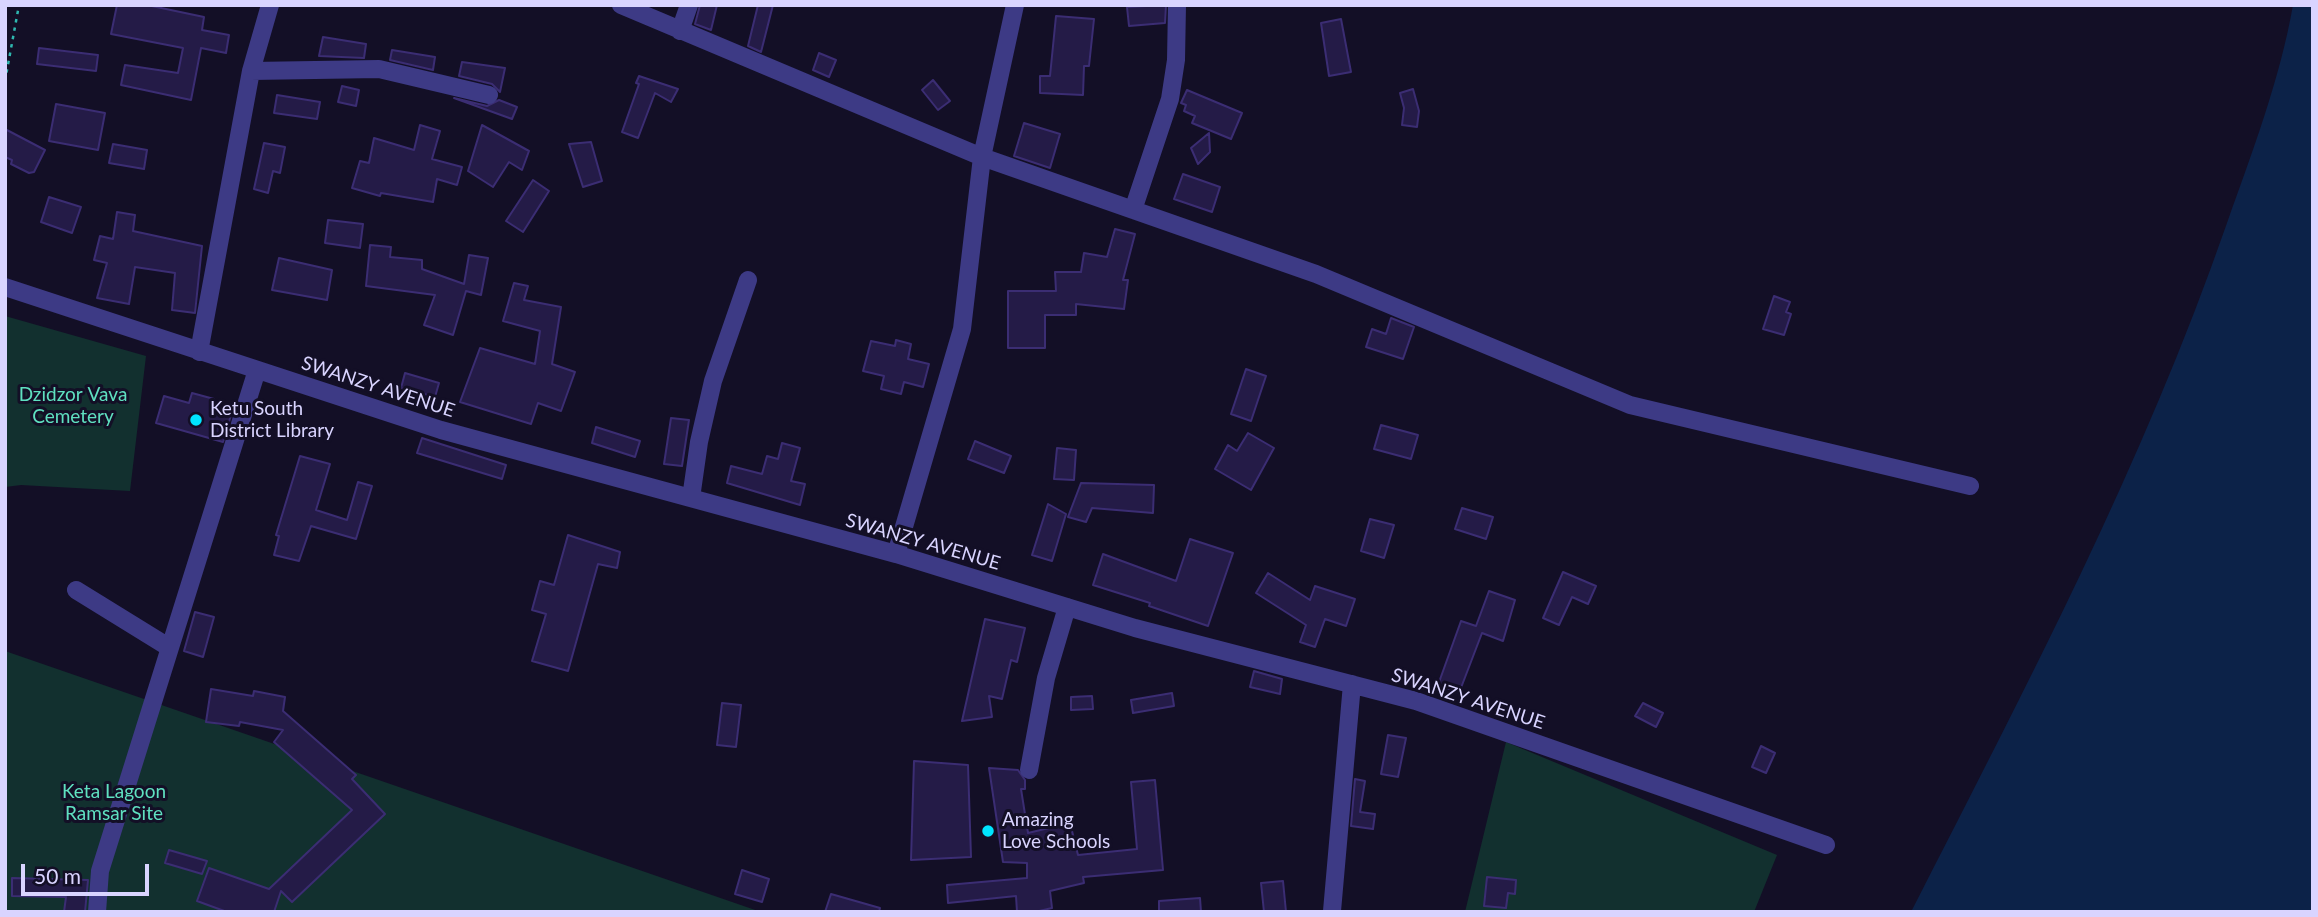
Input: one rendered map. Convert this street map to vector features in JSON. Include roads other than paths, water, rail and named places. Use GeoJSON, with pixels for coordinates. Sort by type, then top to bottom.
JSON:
{"type":"FeatureCollection","features":[{"type":"Feature","properties":{"kind":"street"},"geometry":{"type":"LineString","coordinates":[[199,352],[251,71],[270,5]]}},
{"type":"Feature","properties":{"kind":"street"},"geometry":{"type":"LineString","coordinates":[[621,5],[982,157],[1316,274],[1630,405],[1970,486]]}},
{"type":"Feature","properties":{"kind":"street"},"geometry":{"type":"LineString","coordinates":[[680,32],[688,5]]}},
{"type":"Feature","properties":{"kind":"street"},"geometry":{"type":"LineString","coordinates":[[896,554],[962,329],[982,157],[1015,5]]}},
{"type":"Feature","properties":{"kind":"street"},"geometry":{"type":"LineString","coordinates":[[1133,210],[1170,99],[1176,60],[1177,5]]}},
{"type":"Feature","properties":{"kind":"street"},"geometry":{"type":"LineString","coordinates":[[251,71],[379,69],[489,95]]}},
{"type":"Feature","properties":{"kind":"street"},"geometry":{"type":"LineString","coordinates":[[691,498],[699,442],[713,381],[748,280]]}},
{"type":"Feature","properties":{"kind":"street","name":"SWANZY AVENUE"},"geometry":{"type":"LineString","coordinates":[[5,287],[442,430],[896,554],[1135,628],[1416,701],[1826,845]]}},
{"type":"Feature","properties":{"kind":"street"},"geometry":{"type":"LineString","coordinates":[[97,912],[100,871],[257,370]]}},
{"type":"Feature","properties":{"kind":"street"},"geometry":{"type":"LineString","coordinates":[[76,590],[170,648]]}},
{"type":"Feature","properties":{"kind":"street"},"geometry":{"type":"LineString","coordinates":[[1029,770],[1046,678],[1067,607]]}},
{"type":"Feature","properties":{"kind":"street"},"geometry":{"type":"LineString","coordinates":[[1332,911],[1352,684]]}},
{"type":"Feature","properties":{"kind":"water"},"geometry":{"type":"Polygon","coordinates":[[[2293,5],[2313,5],[2313,912],[1911,912],[2040,658],[2121,487],[2158,401],[2194,313],[2255,143],[2281,60],[2293,5]]]}},
{"type":"Feature","properties":{"kind":"place","name":"Ketu South District Library"},"geometry":{"type":"Point","coordinates":[196,420]}},
{"type":"Feature","properties":{"kind":"place","name":"Amazing Love Schools"},"geometry":{"type":"Point","coordinates":[988,831]}},
{"type":"Feature","properties":{"kind":"park label","name":"Dzidzor Vava Cemetery"},"geometry":{"type":"Point","coordinates":[73,406]}},
{"type":"Feature","properties":{"kind":"park label","name":"Keta Lagoon Ramsar Site"},"geometry":{"type":"Point","coordinates":[114,803]}}]}
